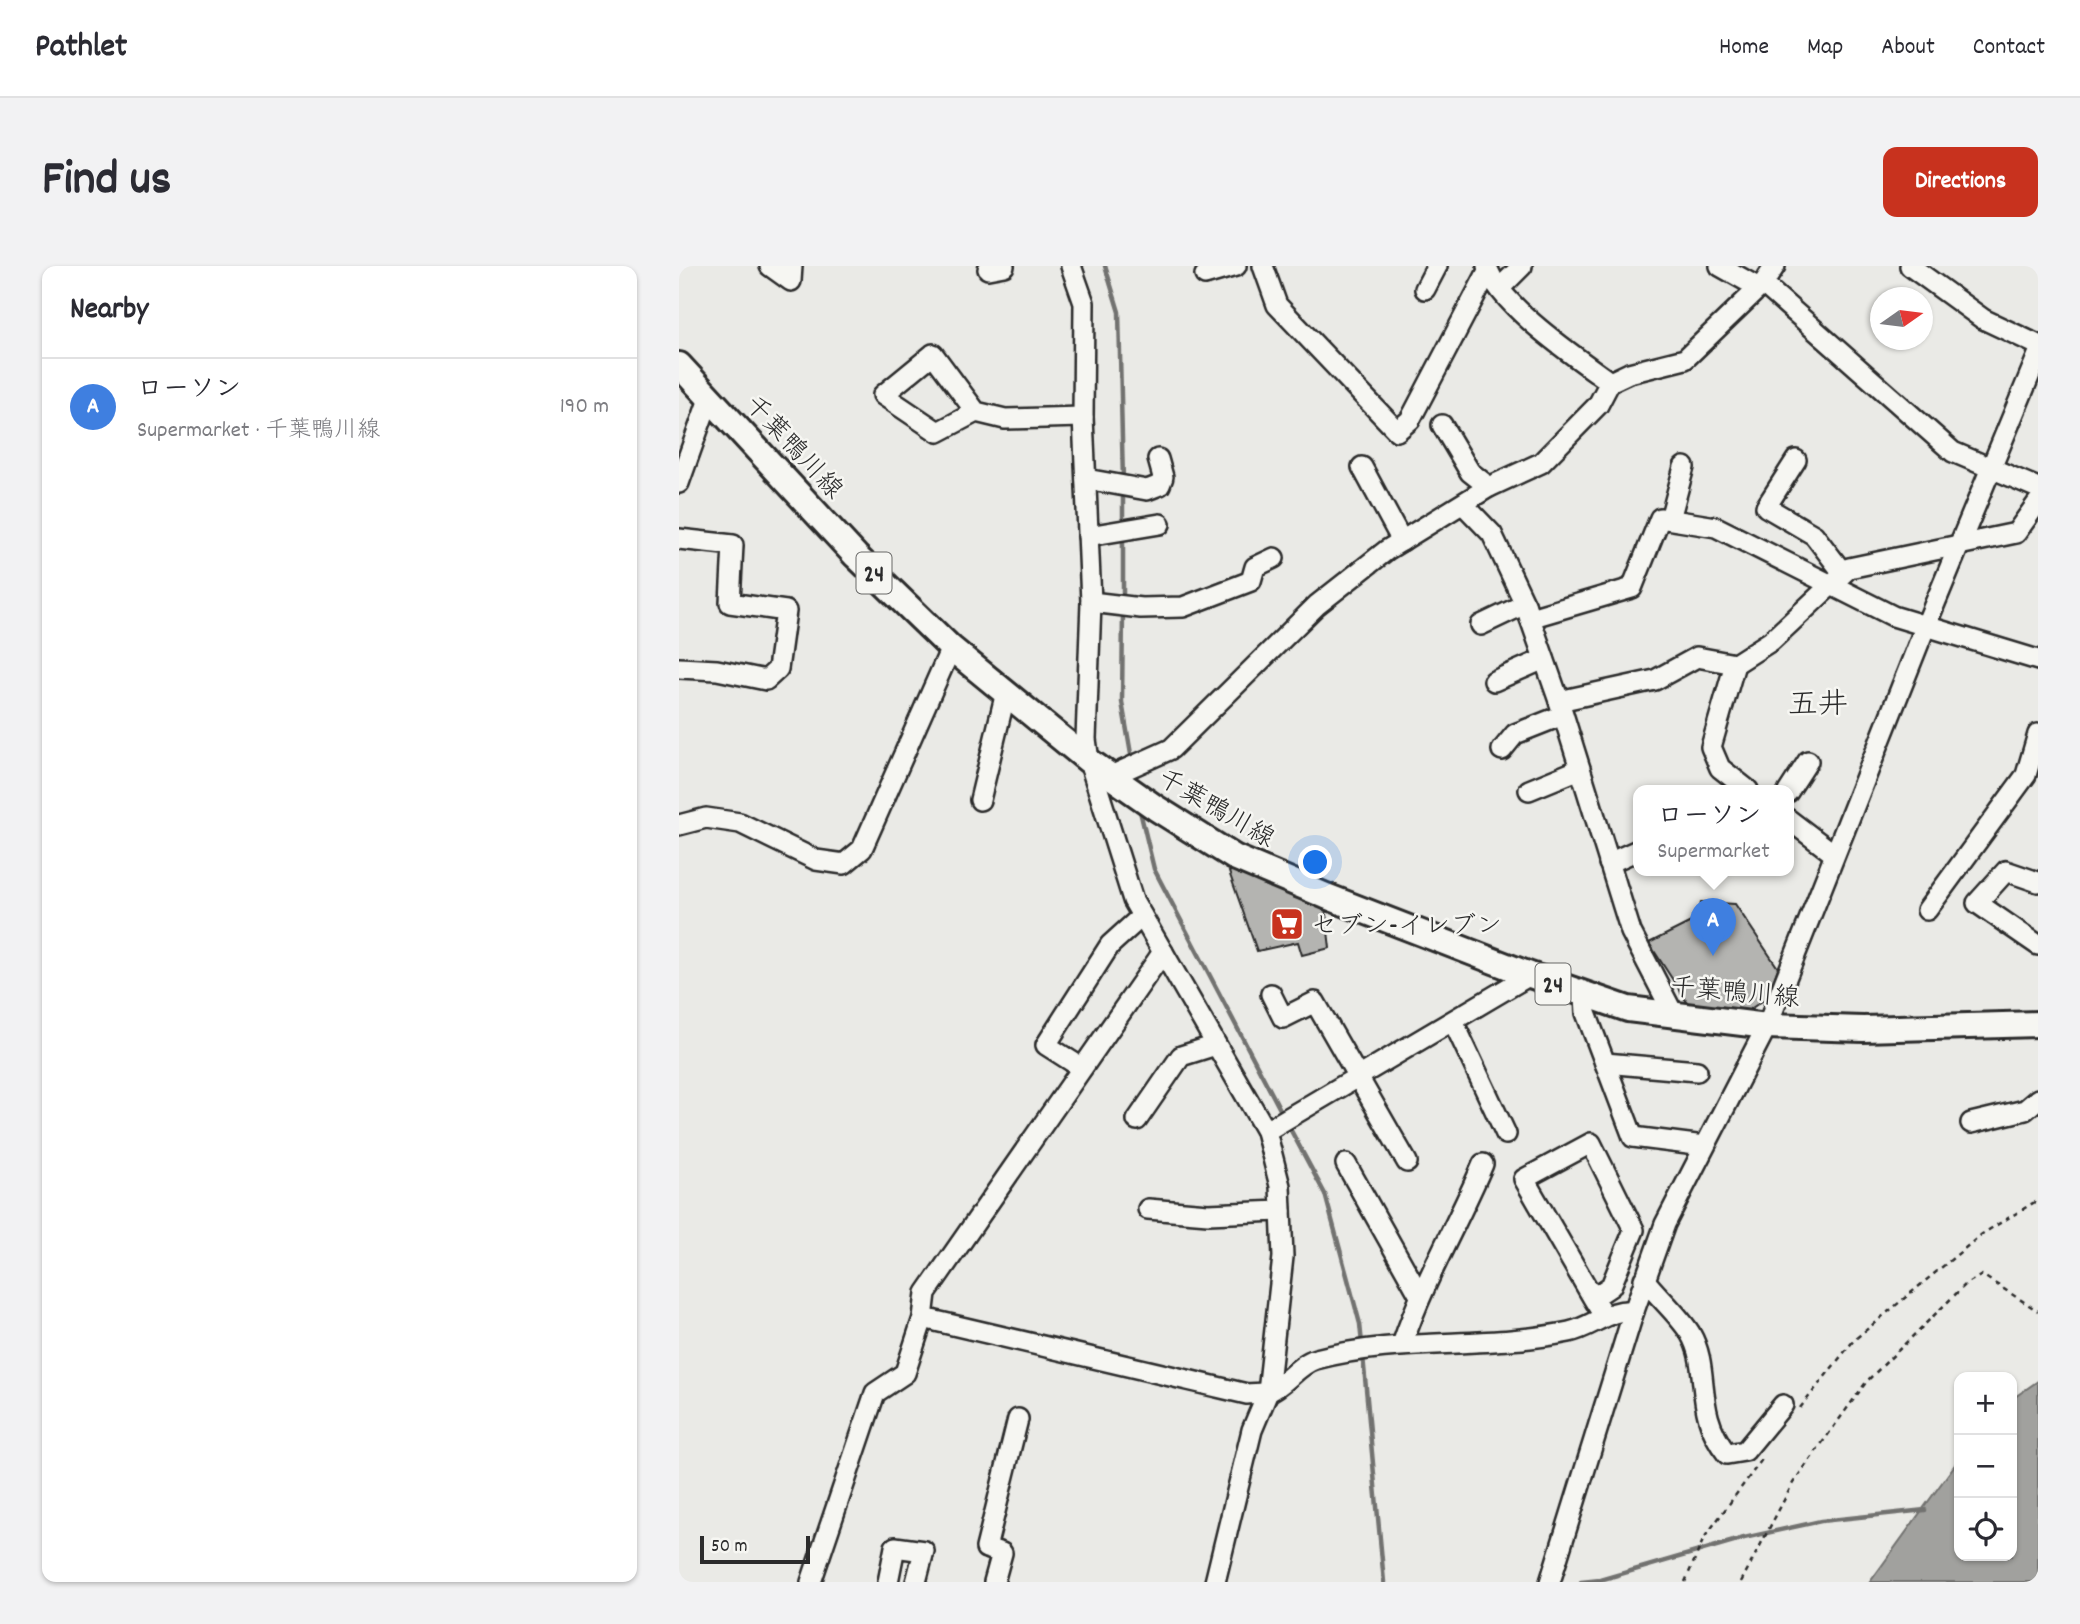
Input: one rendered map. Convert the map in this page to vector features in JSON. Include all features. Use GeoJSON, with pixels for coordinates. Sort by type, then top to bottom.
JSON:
{"type":"FeatureCollection","features":[{"type":"Feature","properties":{"kind":"main road","name":"千葉鴨川線"},"geometry":{"type":"LineString","coordinates":[[679,365],[856,556],[951,648],[1089,761],[1234,857],[1326,896],[1530,975],[1628,1009],[1675,1017],[1767,1026],[1863,1029],[2038,1024]]}},
{"type":"Feature","properties":{"kind":"street"},"geometry":{"type":"LineString","coordinates":[[770,266],[791,281],[792,266]]}},
{"type":"Feature","properties":{"kind":"street"},"geometry":{"type":"LineString","coordinates":[[1070,266],[1084,303],[1083,416],[1091,602],[1086,739],[1089,761],[1133,900],[1266,1131],[1280,1186],[1283,1257],[1268,1392],[1252,1430],[1215,1582]]}},
{"type":"Feature","properties":{"kind":"street"},"geometry":{"type":"LineString","coordinates":[[1211,271],[1236,266]]}},
{"type":"Feature","properties":{"kind":"street"},"geometry":{"type":"LineString","coordinates":[[1263,266],[1276,305],[1397,431],[1410,420],[1487,268]]}},
{"type":"Feature","properties":{"kind":"street"},"geometry":{"type":"LineString","coordinates":[[1425,289],[1437,266]]}},
{"type":"Feature","properties":{"kind":"street"},"geometry":{"type":"LineString","coordinates":[[1500,288],[1522,266]]}},
{"type":"Feature","properties":{"kind":"street"},"geometry":{"type":"LineString","coordinates":[[1720,266],[1761,286],[1954,453],[2038,488]]}},
{"type":"Feature","properties":{"kind":"street"},"geometry":{"type":"LineString","coordinates":[[1111,776],[1171,749],[1317,605],[1402,541],[1464,505],[1489,487],[1548,456],[1598,405],[1610,382],[1629,373],[1685,359],[1761,286],[1775,266]]}},
{"type":"Feature","properties":{"kind":"street"},"geometry":{"type":"LineString","coordinates":[[1910,266],[1983,319],[2038,345]]}},
{"type":"Feature","properties":{"kind":"street"},"geometry":{"type":"LineString","coordinates":[[1487,268],[1512,304],[1560,346],[1610,382]]}},
{"type":"Feature","properties":{"kind":"street"},"geometry":{"type":"LineString","coordinates":[[976,412],[938,432],[883,395],[933,354],[976,412],[1005,419],[1083,416]]}},
{"type":"Feature","properties":{"kind":"street"},"geometry":{"type":"LineString","coordinates":[[1550,1582],[1633,1311],[1665,1224],[1767,1026],[1926,625],[2038,355]]}},
{"type":"Feature","properties":{"kind":"street"},"geometry":{"type":"LineString","coordinates":[[679,483],[709,399]]}},
{"type":"Feature","properties":{"kind":"street"},"geometry":{"type":"LineString","coordinates":[[1442,425],[1470,472],[1489,487]]}},
{"type":"Feature","properties":{"kind":"street"},"geometry":{"type":"LineString","coordinates":[[1086,479],[1147,490],[1160,485],[1163,477],[1158,459]]}},
{"type":"Feature","properties":{"kind":"street"},"geometry":{"type":"LineString","coordinates":[[1796,460],[1766,507],[1814,534],[1837,578]]}},
{"type":"Feature","properties":{"kind":"street"},"geometry":{"type":"LineString","coordinates":[[1362,467],[1402,541]]}},
{"type":"Feature","properties":{"kind":"street"},"geometry":{"type":"LineString","coordinates":[[1669,519],[1684,467]]}},
{"type":"Feature","properties":{"kind":"street"},"geometry":{"type":"LineString","coordinates":[[1742,785],[1720,768],[1711,747],[1735,664],[1771,641],[1849,568],[2016,533],[2038,502]]}},
{"type":"Feature","properties":{"kind":"street"},"geometry":{"type":"LineString","coordinates":[[1464,505],[1492,534],[1527,611],[1561,708],[1631,932],[1675,1017]]}},
{"type":"Feature","properties":{"kind":"street"},"geometry":{"type":"LineString","coordinates":[[1481,625],[1527,611],[1632,588],[1660,518],[1716,527],[1837,578],[1893,616],[2038,660]]}},
{"type":"Feature","properties":{"kind":"street"},"geometry":{"type":"LineString","coordinates":[[1088,536],[1160,524]]}},
{"type":"Feature","properties":{"kind":"street"},"geometry":{"type":"LineString","coordinates":[[679,539],[733,545],[730,603],[786,611],[778,669],[766,680],[717,670],[679,668]]}},
{"type":"Feature","properties":{"kind":"street"},"geometry":{"type":"LineString","coordinates":[[1091,602],[1141,608],[1183,607],[1251,581],[1255,567],[1274,558]]}},
{"type":"Feature","properties":{"kind":"street"},"geometry":{"type":"LineString","coordinates":[[679,825],[706,818],[740,823],[815,860],[844,864],[862,849],[951,648]]}},
{"type":"Feature","properties":{"kind":"street"},"geometry":{"type":"LineString","coordinates":[[1502,750],[1515,734],[1561,708],[1655,680],[1697,657],[1735,664]]}},
{"type":"Feature","properties":{"kind":"street"},"geometry":{"type":"LineString","coordinates":[[1494,681],[1544,659]]}},
{"type":"Feature","properties":{"kind":"street"},"geometry":{"type":"LineString","coordinates":[[980,800],[1006,692]]}},
{"type":"Feature","properties":{"kind":"street"},"geometry":{"type":"LineString","coordinates":[[1927,911],[2026,775],[2038,734]]}},
{"type":"Feature","properties":{"kind":"street"},"geometry":{"type":"LineString","coordinates":[[1793,785],[1808,761]]}},
{"type":"Feature","properties":{"kind":"street"},"geometry":{"type":"LineString","coordinates":[[1529,790],[1580,769]]}},
{"type":"Feature","properties":{"kind":"street"},"geometry":{"type":"LineString","coordinates":[[1794,824],[1834,854]]}},
{"type":"Feature","properties":{"kind":"street"},"geometry":{"type":"LineString","coordinates":[[1609,863],[1633,851]]}},
{"type":"Feature","properties":{"kind":"street"},"geometry":{"type":"LineString","coordinates":[[2038,882],[2006,871],[1976,903],[2038,945]]}},
{"type":"Feature","properties":{"kind":"street"},"geometry":{"type":"LineString","coordinates":[[1082,1068],[1046,1045],[1110,945],[1142,916]]}},
{"type":"Feature","properties":{"kind":"street"},"geometry":{"type":"LineString","coordinates":[[811,1582],[875,1393],[905,1373],[923,1318],[926,1293],[1163,952]]}},
{"type":"Feature","properties":{"kind":"street"},"geometry":{"type":"LineString","coordinates":[[1266,1131],[1530,975]]}},
{"type":"Feature","properties":{"kind":"street"},"geometry":{"type":"LineString","coordinates":[[1271,994],[1283,1018],[1315,1002],[1408,1162]]}},
{"type":"Feature","properties":{"kind":"street"},"geometry":{"type":"LineString","coordinates":[[1585,996],[1586,1013],[1633,1137],[1704,1146]]}},
{"type":"Feature","properties":{"kind":"street"},"geometry":{"type":"LineString","coordinates":[[1453,1021],[1506,1134]]}},
{"type":"Feature","properties":{"kind":"street"},"geometry":{"type":"LineString","coordinates":[[1137,1119],[1181,1056],[1216,1045]]}},
{"type":"Feature","properties":{"kind":"street"},"geometry":{"type":"LineString","coordinates":[[1605,1063],[1697,1071]]}},
{"type":"Feature","properties":{"kind":"street"},"geometry":{"type":"LineString","coordinates":[[1971,1123],[2025,1110],[2038,1099]]}},
{"type":"Feature","properties":{"kind":"street"},"geometry":{"type":"LineString","coordinates":[[1593,1298],[1611,1286],[1634,1230],[1591,1143],[1524,1179],[1604,1317]]}},
{"type":"Feature","properties":{"kind":"street"},"geometry":{"type":"LineString","coordinates":[[1346,1164],[1419,1294]]}},
{"type":"Feature","properties":{"kind":"street"},"geometry":{"type":"LineString","coordinates":[[1402,1345],[1419,1294],[1447,1245],[1483,1164]]}},
{"type":"Feature","properties":{"kind":"street"},"geometry":{"type":"LineString","coordinates":[[1148,1209],[1208,1214],[1281,1211]]}},
{"type":"Feature","properties":{"kind":"street"},"geometry":{"type":"LineString","coordinates":[[1644,1279],[1690,1333],[1697,1353],[1705,1415],[1714,1437],[1727,1454],[1745,1451],[1791,1407]]}},
{"type":"Feature","properties":{"kind":"street"},"geometry":{"type":"LineString","coordinates":[[923,1318],[1247,1394],[1268,1392],[1311,1360],[1351,1350],[1524,1340],[1574,1331],[1619,1309],[1633,1311]]}},
{"type":"Feature","properties":{"kind":"street"},"geometry":{"type":"LineString","coordinates":[[994,1582],[1002,1553],[986,1548],[1018,1419]]}},
{"type":"Feature","properties":{"kind":"street"},"geometry":{"type":"LineString","coordinates":[[888,1582],[895,1547],[924,1551],[916,1582]]}},
{"type":"Feature","properties":{"kind":"path"},"geometry":{"type":"LineString","coordinates":[[1791,1407],[1854,1340],[1982,1234],[2038,1200]]}},
{"type":"Feature","properties":{"kind":"path"},"geometry":{"type":"LineString","coordinates":[[1741,1582],[1793,1483],[1867,1381],[1967,1283],[1982,1275],[2038,1311]]}},
{"type":"Feature","properties":{"kind":"path"},"geometry":{"type":"LineString","coordinates":[[1685,1582],[1704,1538],[1769,1450]]}},
{"type":"Feature","properties":{"kind":"shaded area"},"geometry":{"type":"Polygon","coordinates":[[[2038,1381],[2038,1582],[1870,1582],[1954,1466],[1954,1561],[2017,1561],[2017,1396],[2038,1381]]]}},
{"type":"Feature","properties":{"kind":"building","name":"セブン-イレブン"},"geometry":{"type":"Polygon","coordinates":[[[1240,866],[1325,906],[1330,948],[1302,955],[1298,942],[1257,951],[1229,872],[1240,866]]]}},
{"type":"Feature","properties":{"kind":"building"},"geometry":{"type":"Polygon","coordinates":[[[1701,902],[1735,904],[1778,968],[1768,997],[1743,1014],[1689,1005],[1649,943],[1699,918],[1701,902]]]}},
{"type":"Feature","properties":{"kind":"waterway"},"geometry":{"type":"LineString","coordinates":[[1105,266],[1119,312],[1123,481]]}},
{"type":"Feature","properties":{"kind":"waterway"},"geometry":{"type":"LineString","coordinates":[[1123,490],[1123,526]]}},
{"type":"Feature","properties":{"kind":"waterway"},"geometry":{"type":"LineString","coordinates":[[1123,535],[1123,600]]}},
{"type":"Feature","properties":{"kind":"waterway"},"geometry":{"type":"LineString","coordinates":[[1123,612],[1122,702],[1132,760]]}},
{"type":"Feature","properties":{"kind":"waterway"},"geometry":{"type":"LineString","coordinates":[[1139,807],[1154,869],[1283,1115]]}},
{"type":"Feature","properties":{"kind":"waterway"},"geometry":{"type":"LineString","coordinates":[[1288,1125],[1325,1194],[1360,1324],[1362,1344]]}},
{"type":"Feature","properties":{"kind":"waterway"},"geometry":{"type":"LineString","coordinates":[[1363,1356],[1384,1582]]}},
{"type":"Feature","properties":{"kind":"waterway"},"geometry":{"type":"LineString","coordinates":[[1581,1582],[1600,1580],[1744,1538],[1821,1521],[1925,1510]]}},
{"type":"Feature","properties":{"kind":"place","name":"セブン-イレブン"},"geometry":{"type":"Point","coordinates":[1287,924]}},
{"type":"Feature","properties":{"kind":"place","name":"ローソン"},"geometry":{"type":"Point","coordinates":[1713,956]}},
{"type":"Feature","properties":{"kind":"district","name":"五井"},"geometry":{"type":"Point","coordinates":[1818,703]}}]}
